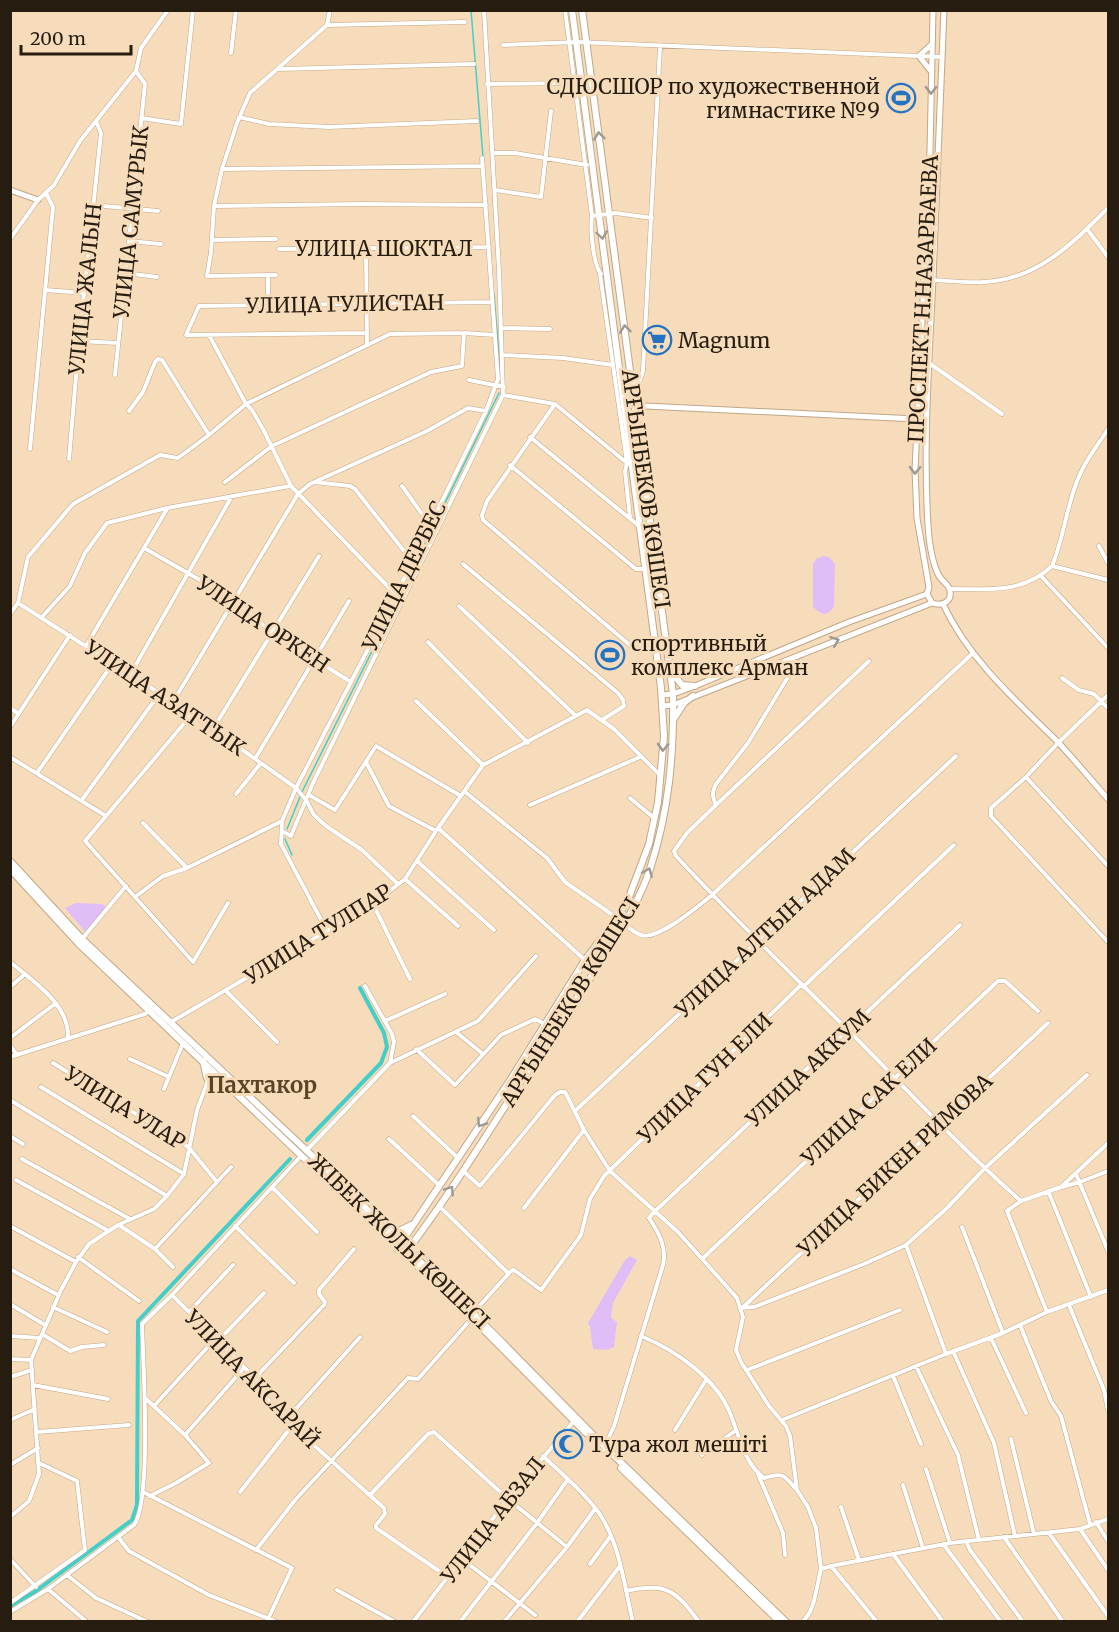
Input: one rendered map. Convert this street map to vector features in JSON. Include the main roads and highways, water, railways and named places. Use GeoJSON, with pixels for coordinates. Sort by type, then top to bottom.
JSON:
{"type":"FeatureCollection","features":[{"type":"Feature","properties":{"kind":"main road","name":"АРҒЫНБЕКОВ КӨШЕСІ"},"geometry":{"type":"LineString","coordinates":[[399,1246],[511,1079],[585,960],[617,918],[629,897],[641,867],[655,818],[662,776],[664,736],[657,649],[630,464],[625,405],[596,215],[582,80],[573,42],[572,10]]}},
{"type":"Feature","properties":{"kind":"main road","name":"АРҒЫНБЕКОВ КӨШЕСІ"},"geometry":{"type":"LineString","coordinates":[[406,1252],[463,1170],[624,925],[649,872],[660,838],[668,801],[673,694],[582,10]]}},
{"type":"Feature","properties":{"kind":"main road","name":"ПРОСПЕКТ Н.НАЗАРБАЕВА"},"geometry":{"type":"LineString","coordinates":[[930,587],[917,518],[915,476],[930,151],[933,10]]}},
{"type":"Feature","properties":{"kind":"main road","name":"ПРОСПЕКТ Н.НАЗАРБАЕВА"},"geometry":{"type":"LineString","coordinates":[[943,582],[938,575],[932,555],[928,526],[926,475],[928,362],[944,10]]}},
{"type":"Feature","properties":{"kind":"main road"},"geometry":{"type":"LineString","coordinates":[[931,71],[919,56],[932,44]]}},
{"type":"Feature","properties":{"kind":"main road"},"geometry":{"type":"LineString","coordinates":[[10,190],[38,200]]}},
{"type":"Feature","properties":{"kind":"main road"},"geometry":{"type":"LineString","coordinates":[[625,405],[916,419]]}},
{"type":"Feature","properties":{"kind":"main road"},"geometry":{"type":"LineString","coordinates":[[662,695],[673,694],[695,686],[849,622],[927,594],[935,582],[943,582],[950,589],[951,595],[943,604],[933,603],[673,705],[662,706]]}},
{"type":"Feature","properties":{"kind":"main road"},"geometry":{"type":"LineString","coordinates":[[927,594],[933,603]]}},
{"type":"Feature","properties":{"kind":"main road"},"geometry":{"type":"LineString","coordinates":[[943,604],[973,652],[1008,693],[1058,743],[1108,799]]}},
{"type":"Feature","properties":{"kind":"main road"},"geometry":{"type":"LineString","coordinates":[[670,670],[682,685],[695,686]]}},
{"type":"Feature","properties":{"kind":"main road"},"geometry":{"type":"LineString","coordinates":[[673,721],[684,703],[693,696]]}},
{"type":"Feature","properties":{"kind":"main road","name":"ЖІБЕК ЖОЛЫ КӨШЕСІ"},"geometry":{"type":"LineString","coordinates":[[10,861],[82,939],[171,1022],[472,1316],[604,1448],[654,1502],[780,1622]]}},
{"type":"Feature","properties":{"kind":"main road","name":"ЖІБЕК ЖОЛЫ КӨШЕСІ"},"geometry":{"type":"LineString","coordinates":[[10,869],[79,944],[203,1060],[214,1066]]}},
{"type":"Feature","properties":{"kind":"main road"},"geometry":{"type":"LineString","coordinates":[[203,1060],[207,1078]]}},
{"type":"Feature","properties":{"kind":"main road"},"geometry":{"type":"LineString","coordinates":[[511,1079],[518,1084]]}},
{"type":"Feature","properties":{"kind":"main road","name":"ЖІБЕК ЖОЛЫ КӨШЕСІ"},"geometry":{"type":"LineString","coordinates":[[304,1153],[388,1230],[399,1246]]}},
{"type":"Feature","properties":{"kind":"main road"},"geometry":{"type":"LineString","coordinates":[[388,1230],[401,1230],[414,1224]]}},
{"type":"Feature","properties":{"kind":"main road"},"geometry":{"type":"LineString","coordinates":[[417,1237],[417,1258]]}},
{"type":"Feature","properties":{"kind":"main road","name":"ЖІБЕК ЖОЛЫ КӨШЕСІ"},"geometry":{"type":"LineString","coordinates":[[406,1252],[417,1258],[574,1420],[786,1622]]}},
{"type":"Feature","properties":{"kind":"waterway"},"geometry":{"type":"LineString","coordinates":[[471,10],[483,157]]}},
{"type":"Feature","properties":{"kind":"waterway"},"geometry":{"type":"LineString","coordinates":[[494,294],[501,381]]}},
{"type":"Feature","properties":{"kind":"waterway"},"geometry":{"type":"LineString","coordinates":[[399,597],[499,393]]}},
{"type":"Feature","properties":{"kind":"waterway"},"geometry":{"type":"LineString","coordinates":[[302,792],[397,601]]}},
{"type":"Feature","properties":{"kind":"waterway"},"geometry":{"type":"LineString","coordinates":[[287,829],[300,797]]}},
{"type":"Feature","properties":{"kind":"waterway"},"geometry":{"type":"LineString","coordinates":[[285,839],[292,855]]}},
{"type":"Feature","properties":{"kind":"waterway"},"geometry":{"type":"LineString","coordinates":[[307,1140],[381,1063],[387,1047],[384,1033],[360,988]]}},
{"type":"Feature","properties":{"kind":"waterway"},"geometry":{"type":"LineString","coordinates":[[10,1606],[36,1591],[132,1520],[137,1505],[138,1321],[290,1159]]}},
{"type":"Feature","properties":{"kind":"place","name":"СДЮСШОР по художественной гимнастике №9"},"geometry":{"type":"Point","coordinates":[901,98]}},
{"type":"Feature","properties":{"kind":"place","name":"Magnum"},"geometry":{"type":"Point","coordinates":[657,340]}},
{"type":"Feature","properties":{"kind":"place","name":"спортивный комплекс Арман"},"geometry":{"type":"Point","coordinates":[610,655]}},
{"type":"Feature","properties":{"kind":"place","name":"Тура жол мешіті"},"geometry":{"type":"Point","coordinates":[568,1444]}},
{"type":"Feature","properties":{"kind":"district","name":"Пахтакор"},"geometry":{"type":"Point","coordinates":[262,1085]}}]}
